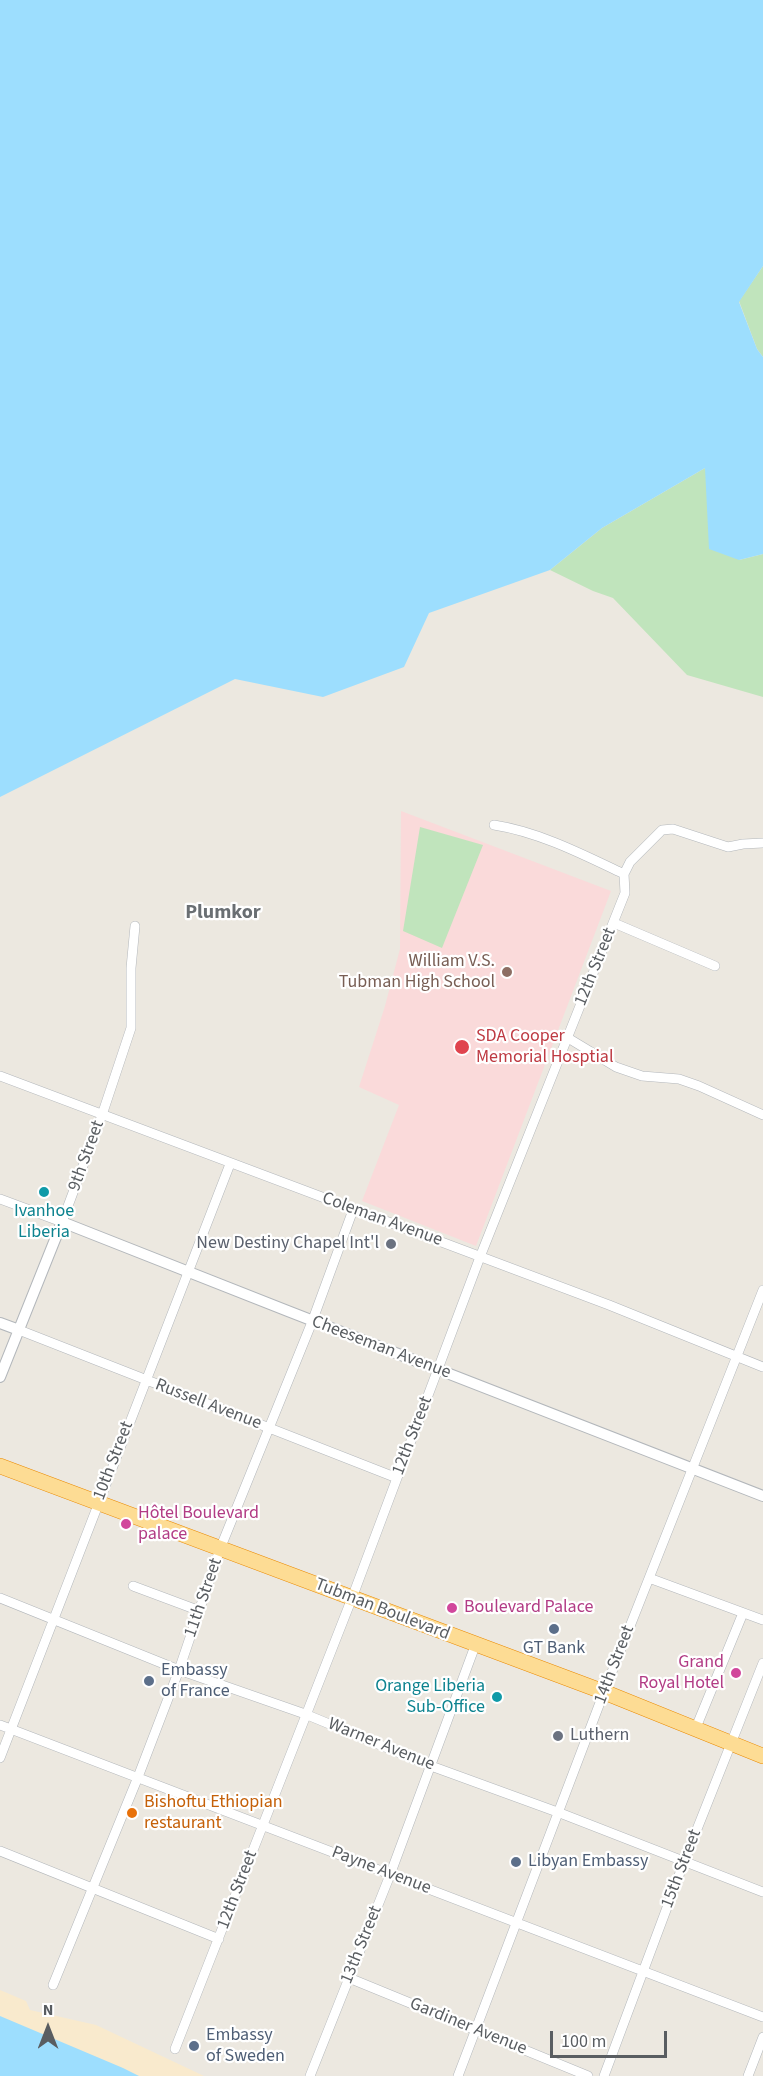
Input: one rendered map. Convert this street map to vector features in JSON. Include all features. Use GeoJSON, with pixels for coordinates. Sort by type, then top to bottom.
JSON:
{"type":"FeatureCollection","features":[{"type":"Feature","properties":{"kind":"highway","name":"Tubman Boulevard"},"geometry":{"type":"LineString","coordinates":[[0,1466],[475,1646],[604,1692],[763,1756]]}},
{"type":"Feature","properties":{"kind":"street"},"geometry":{"type":"LineString","coordinates":[[494,825],[569,848],[624,874],[632,860],[666,829],[673,829],[728,847],[747,843],[763,843]]}},
{"type":"Feature","properties":{"kind":"street","name":"12th Street"},"geometry":{"type":"LineString","coordinates":[[175,2049],[352,1598],[480,1257],[614,923],[625,893],[624,874]]}},
{"type":"Feature","properties":{"kind":"street"},"geometry":{"type":"LineString","coordinates":[[614,923],[715,966]]}},
{"type":"Feature","properties":{"kind":"street","name":"9th Street"},"geometry":{"type":"LineString","coordinates":[[0,1377],[62,1222],[102,1115],[131,1028],[131,968],[135,926]]}},
{"type":"Feature","properties":{"kind":"street"},"geometry":{"type":"LineString","coordinates":[[568,1038],[616,1067],[642,1076],[679,1079],[763,1114]]}},
{"type":"Feature","properties":{"kind":"street","name":"Coleman Avenue"},"geometry":{"type":"LineString","coordinates":[[0,1076],[609,1305],[763,1367]]}},
{"type":"Feature","properties":{"kind":"street","name":"10th Street"},"geometry":{"type":"LineString","coordinates":[[0,1758],[230,1164]]}},
{"type":"Feature","properties":{"kind":"street","name":"Cheeseman Avenue"},"geometry":{"type":"LineString","coordinates":[[0,1199],[763,1496]]}},
{"type":"Feature","properties":{"kind":"street","name":"11th Street"},"geometry":{"type":"LineString","coordinates":[[54,1985],[138,1777],[179,1670],[220,1549],[312,1322],[353,1210]]}},
{"type":"Feature","properties":{"kind":"street","name":"14th Street"},"geometry":{"type":"LineString","coordinates":[[458,2076],[560,1813],[604,1692],[763,1290]]}},
{"type":"Feature","properties":{"kind":"street"},"geometry":{"type":"LineString","coordinates":[[0,1323],[19,1330]]}},
{"type":"Feature","properties":{"kind":"street","name":"Russell Avenue"},"geometry":{"type":"LineString","coordinates":[[19,1330],[397,1478]]}},
{"type":"Feature","properties":{"kind":"street"},"geometry":{"type":"LineString","coordinates":[[649,1578],[763,1620]]}},
{"type":"Feature","properties":{"kind":"street"},"geometry":{"type":"LineString","coordinates":[[133,1586],[200,1611]]}},
{"type":"Feature","properties":{"kind":"street","name":"Warner Avenue"},"geometry":{"type":"LineString","coordinates":[[0,1598],[179,1670],[305,1714],[431,1766],[560,1813],[763,1892]]}},
{"type":"Feature","properties":{"kind":"street"},"geometry":{"type":"LineString","coordinates":[[696,1730],[743,1613]]}},
{"type":"Feature","properties":{"kind":"street","name":"13th Street"},"geometry":{"type":"LineString","coordinates":[[310,2076],[390,1875],[475,1646]]}},
{"type":"Feature","properties":{"kind":"street","name":"15th Street"},"geometry":{"type":"LineString","coordinates":[[604,2076],[684,1862],[763,1663]]}},
{"type":"Feature","properties":{"kind":"street","name":"Payne Avenue"},"geometry":{"type":"LineString","coordinates":[[0,1725],[763,2018]]}},
{"type":"Feature","properties":{"kind":"street"},"geometry":{"type":"LineString","coordinates":[[0,1851],[219,1939]]}},
{"type":"Feature","properties":{"kind":"street","name":"Gardiner Avenue"},"geometry":{"type":"LineString","coordinates":[[349,1978],[588,2076]]}},
{"type":"Feature","properties":{"kind":"street"},"geometry":{"type":"LineString","coordinates":[[748,2076],[763,2037]]}},
{"type":"Feature","properties":{"kind":"shaded area","name":"SDA Cooper Memorial Hosptial"},"geometry":{"type":"Polygon","coordinates":[[[401,811],[611,891],[476,1246],[362,1201],[399,1105],[359,1087],[385,1006],[400,949],[401,811]]]}},
{"type":"Feature","properties":{"kind":"green space"},"geometry":{"type":"Polygon","coordinates":[[[763,266],[763,357],[757,349],[739,301],[763,266]]]}},
{"type":"Feature","properties":{"kind":"green space"},"geometry":{"type":"Polygon","coordinates":[[[705,468],[739,560],[763,554],[763,697],[687,675],[613,598],[550,570],[602,528],[705,468]]]}},
{"type":"Feature","properties":{"kind":"green space"},"geometry":{"type":"Polygon","coordinates":[[[420,827],[483,845],[442,948],[403,931],[420,827]]]}},
{"type":"Feature","properties":{"kind":"sand"},"geometry":{"type":"Polygon","coordinates":[[[0,1990],[26,2001],[30,2010],[96,2025],[204,2076],[131,2076],[0,2020],[0,1990]]]}},
{"type":"Feature","properties":{"kind":"water"},"geometry":{"type":"Polygon","coordinates":[[[0,0],[763,0],[763,266],[739,302],[757,349],[763,357],[763,554],[739,560],[709,549],[705,468],[602,528],[550,570],[429,613],[404,667],[323,697],[235,679],[0,797],[0,0]]]}},
{"type":"Feature","properties":{"kind":"water"},"geometry":{"type":"Polygon","coordinates":[[[0,2016],[123,2068],[139,2076],[0,2076],[0,2016]]]}},
{"type":"Feature","properties":{"kind":"place","name":"William V.S. Tubman High School"},"geometry":{"type":"Point","coordinates":[507,972]}},
{"type":"Feature","properties":{"kind":"place","name":"SDA Cooper Memorial Hosptial"},"geometry":{"type":"Point","coordinates":[462,1047]}},
{"type":"Feature","properties":{"kind":"place","name":"Ivanhoe Liberia"},"geometry":{"type":"Point","coordinates":[44,1192]}},
{"type":"Feature","properties":{"kind":"place","name":"New Destiny Chapel Int'l"},"geometry":{"type":"Point","coordinates":[391,1244]}},
{"type":"Feature","properties":{"kind":"place","name":"Hôtel Boulevard palace"},"geometry":{"type":"Point","coordinates":[126,1524]}},
{"type":"Feature","properties":{"kind":"place","name":"Boulevard Palace"},"geometry":{"type":"Point","coordinates":[452,1608]}},
{"type":"Feature","properties":{"kind":"place","name":"GT Bank"},"geometry":{"type":"Point","coordinates":[554,1629]}},
{"type":"Feature","properties":{"kind":"place","name":"Grand Royal Hotel"},"geometry":{"type":"Point","coordinates":[736,1673]}},
{"type":"Feature","properties":{"kind":"place","name":"Embassy of France"},"geometry":{"type":"Point","coordinates":[149,1681]}},
{"type":"Feature","properties":{"kind":"place","name":"Orange Liberia Sub-Office"},"geometry":{"type":"Point","coordinates":[497,1697]}},
{"type":"Feature","properties":{"kind":"place","name":"Luthern"},"geometry":{"type":"Point","coordinates":[558,1736]}},
{"type":"Feature","properties":{"kind":"place","name":"Bishoftu Ethiopian restaurant"},"geometry":{"type":"Point","coordinates":[132,1813]}},
{"type":"Feature","properties":{"kind":"place","name":"Libyan Embassy"},"geometry":{"type":"Point","coordinates":[516,1862]}},
{"type":"Feature","properties":{"kind":"place","name":"Embassy of Sweden"},"geometry":{"type":"Point","coordinates":[194,2046]}},
{"type":"Feature","properties":{"kind":"district","name":"Plumkor"},"geometry":{"type":"Point","coordinates":[223,914]}}]}
